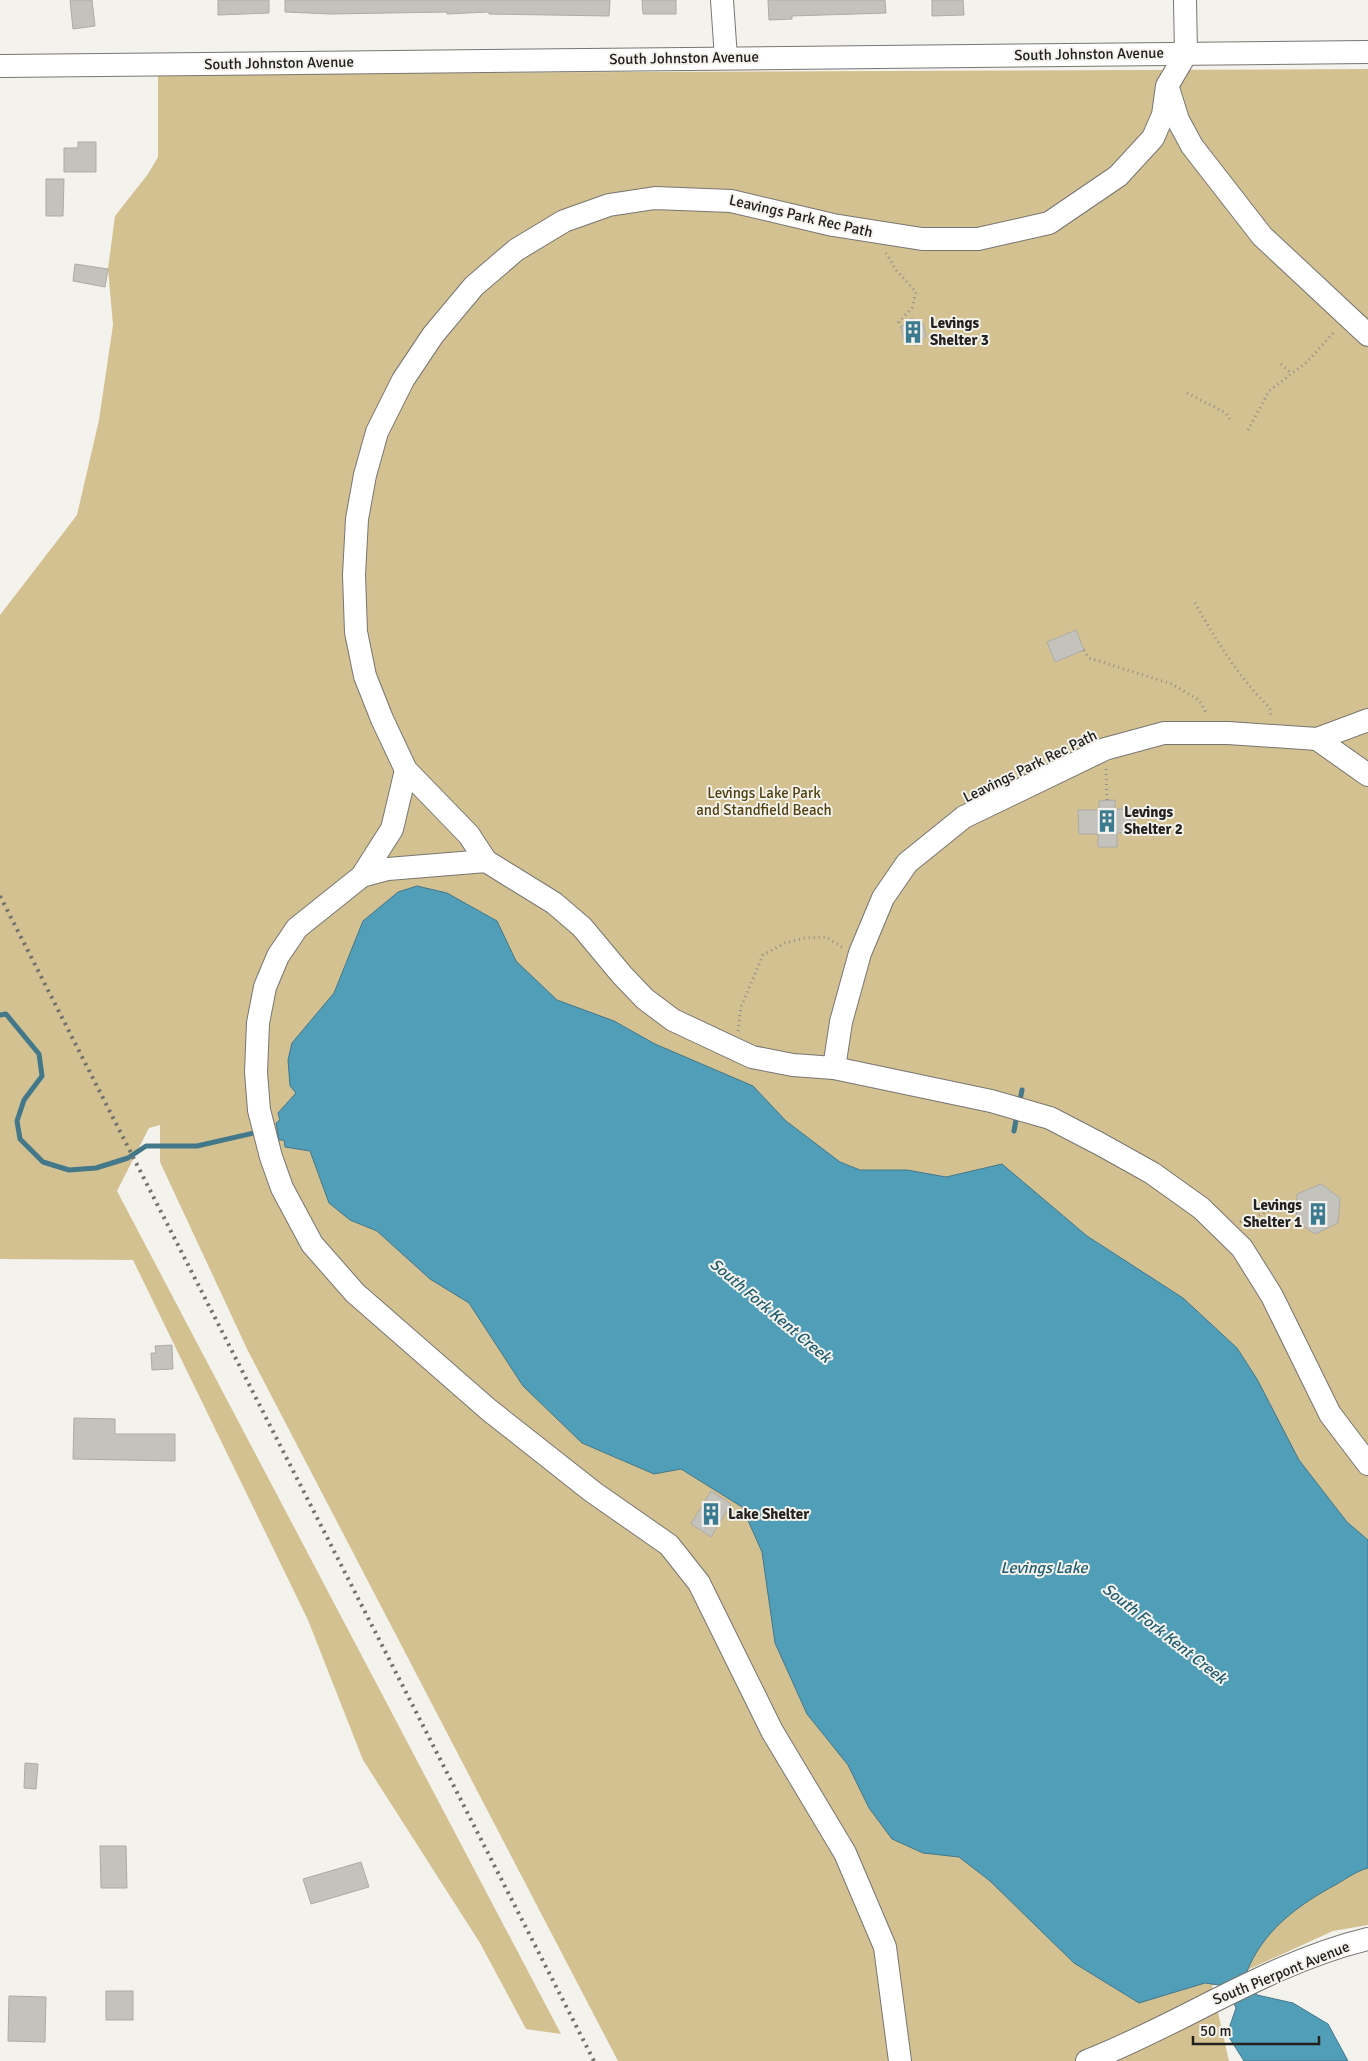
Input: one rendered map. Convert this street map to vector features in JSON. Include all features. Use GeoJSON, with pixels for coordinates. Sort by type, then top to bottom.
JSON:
{"type":"FeatureCollection","features":[{"type":"Feature","properties":{"kind":"street"},"geometry":{"type":"LineString","coordinates":[[722,0],[726,58]]}},
{"type":"Feature","properties":{"kind":"street"},"geometry":{"type":"LineString","coordinates":[[1186,0],[1186,54],[1168,86],[1163,115],[1153,138],[1118,176],[1049,223],[978,238],[922,238],[833,225],[731,201],[655,198],[609,205],[564,221],[516,250],[474,286],[428,342],[403,380],[377,432],[365,474],[357,519],[354,575],[356,632],[365,676],[382,719],[406,770],[469,835],[486,861],[554,902],[582,928],[645,999],[673,1020],[752,1057],[793,1065],[834,1068],[991,1101],[1050,1118],[1152,1173],[1201,1208],[1242,1248],[1272,1296],[1330,1414],[1368,1464]]}},
{"type":"Feature","properties":{"kind":"street","name":"South Johnston Avenue"},"geometry":{"type":"LineString","coordinates":[[0,66],[1368,52]]}},
{"type":"Feature","properties":{"kind":"street"},"geometry":{"type":"LineString","coordinates":[[1168,86],[1178,120],[1192,146],[1262,236],[1368,335]]}},
{"type":"Feature","properties":{"kind":"street"},"geometry":{"type":"LineString","coordinates":[[1153,138],[1170,136],[1192,146]]}},
{"type":"Feature","properties":{"kind":"street"},"geometry":{"type":"LineString","coordinates":[[834,1068],[841,1022],[860,953],[883,898],[907,862],[964,817],[1105,749],[1164,733],[1218,733],[1317,739],[1368,720]]}},
{"type":"Feature","properties":{"kind":"street"},"geometry":{"type":"LineString","coordinates":[[1317,739],[1368,775]]}},
{"type":"Feature","properties":{"kind":"street"},"geometry":{"type":"LineString","coordinates":[[406,770],[392,829],[362,876],[297,928],[278,956],[266,987],[258,1023],[256,1072],[259,1110],[271,1157],[282,1188],[312,1244],[356,1293],[489,1410],[593,1492],[669,1545],[699,1582],[772,1731],[845,1853],[884,1947],[900,2061]]}},
{"type":"Feature","properties":{"kind":"street"},"geometry":{"type":"LineString","coordinates":[[362,876],[388,869],[486,861]]}},
{"type":"Feature","properties":{"kind":"street","name":"South Pierpont Avenue"},"geometry":{"type":"LineString","coordinates":[[1086,2061],[1120,2048],[1225,1994],[1255,1981],[1320,1954],[1368,1939]]}},
{"type":"Feature","properties":{"kind":"path"},"geometry":{"type":"LineString","coordinates":[[886,233],[883,246],[887,257],[916,292],[912,308],[899,322],[901,328]]}},
{"type":"Feature","properties":{"kind":"path"},"geometry":{"type":"LineString","coordinates":[[1248,430],[1269,391],[1306,362],[1349,316]]}},
{"type":"Feature","properties":{"kind":"path"},"geometry":{"type":"LineString","coordinates":[[1281,364],[1290,373]]}},
{"type":"Feature","properties":{"kind":"path"},"geometry":{"type":"LineString","coordinates":[[1187,393],[1226,414],[1231,421]]}},
{"type":"Feature","properties":{"kind":"path"},"geometry":{"type":"LineString","coordinates":[[1195,603],[1209,628],[1246,683],[1270,708],[1272,736]]}},
{"type":"Feature","properties":{"kind":"path"},"geometry":{"type":"LineString","coordinates":[[1084,650],[1089,658],[1172,684],[1199,700],[1218,733]]}},
{"type":"Feature","properties":{"kind":"path"},"geometry":{"type":"LineString","coordinates":[[1105,749],[1108,800]]}},
{"type":"Feature","properties":{"kind":"path"},"geometry":{"type":"LineString","coordinates":[[732,1048],[736,1040],[741,1007],[763,955],[785,943],[805,938],[826,937],[846,950]]}},
{"type":"Feature","properties":{"kind":"path"},"geometry":{"type":"LineString","coordinates":[[1225,1232],[1244,1220],[1274,1209],[1296,1208]]}},
{"type":"Feature","properties":{"kind":"green space","name":"Levings Lake Park and Standfield Beach"},"geometry":{"type":"Polygon","coordinates":[[[1368,69],[1368,1925],[1333,1931],[1212,1986],[1229,2061],[618,2061],[248,1351],[160,1162],[160,1125],[149,1128],[117,1191],[561,2034],[526,2029],[480,1943],[363,1760],[308,1620],[133,1260],[0,1259],[0,615],[77,515],[99,420],[113,325],[108,269],[115,216],[148,174],[158,157],[158,74],[1368,69]]]}},
{"type":"Feature","properties":{"kind":"water","name":"Levings Lake"},"geometry":{"type":"Polygon","coordinates":[[[417,886],[447,893],[497,921],[516,961],[557,1000],[614,1021],[655,1044],[753,1086],[786,1121],[840,1162],[860,1170],[907,1170],[946,1177],[1002,1164],[1087,1236],[1183,1298],[1237,1348],[1257,1379],[1299,1460],[1347,1522],[1368,1540],[1368,1868],[1356,1873],[1295,1910],[1261,1945],[1246,1974],[1257,1995],[1293,2003],[1328,2024],[1348,2061],[1244,2061],[1227,2034],[1236,2008],[1226,1986],[1205,1983],[1139,2003],[1074,1963],[990,1881],[959,1857],[923,1853],[892,1839],[869,1808],[848,1765],[807,1714],[775,1643],[762,1552],[742,1507],[681,1469],[654,1474],[582,1443],[523,1386],[469,1303],[430,1279],[377,1231],[350,1220],[329,1203],[310,1151],[285,1147],[284,1140],[279,1140],[276,1123],[280,1120],[278,1113],[296,1093],[290,1086],[288,1060],[292,1043],[334,993],[363,921],[398,892],[417,886]]]}},
{"type":"Feature","properties":{"kind":"building"},"geometry":{"type":"Polygon","coordinates":[[[70,0],[92,0],[95,26],[73,29],[70,0]]]}},
{"type":"Feature","properties":{"kind":"building"},"geometry":{"type":"Polygon","coordinates":[[[218,0],[269,0],[269,13],[218,15],[218,0]]]}},
{"type":"Feature","properties":{"kind":"building"},"geometry":{"type":"Polygon","coordinates":[[[285,0],[610,0],[609,16],[489,14],[489,12],[331,14],[285,12],[285,0]]]}},
{"type":"Feature","properties":{"kind":"building"},"geometry":{"type":"Polygon","coordinates":[[[642,0],[676,0],[676,14],[643,14],[642,0]]]}},
{"type":"Feature","properties":{"kind":"building"},"geometry":{"type":"Polygon","coordinates":[[[768,0],[885,0],[886,13],[792,16],[792,19],[769,20],[768,0]]]}},
{"type":"Feature","properties":{"kind":"building"},"geometry":{"type":"Polygon","coordinates":[[[932,0],[963,0],[964,15],[932,16],[932,0]]]}},
{"type":"Feature","properties":{"kind":"building"},"geometry":{"type":"Polygon","coordinates":[[[78,142],[96,142],[96,172],[64,172],[64,148],[78,148],[78,142]]]}},
{"type":"Feature","properties":{"kind":"building"},"geometry":{"type":"Polygon","coordinates":[[[46,179],[64,179],[63,216],[46,216],[46,179]]]}},
{"type":"Feature","properties":{"kind":"building"},"geometry":{"type":"Polygon","coordinates":[[[75,264],[108,269],[105,287],[73,281],[75,264]]]}},
{"type":"Feature","properties":{"kind":"building","name":"Levings Shelter 3"},"geometry":{"type":"Polygon","coordinates":[[[911,318],[923,323],[926,336],[916,346],[904,340],[901,327],[911,318]]]}},
{"type":"Feature","properties":{"kind":"building"},"geometry":{"type":"Polygon","coordinates":[[[1076,630],[1084,650],[1055,662],[1047,642],[1076,630]]]}},
{"type":"Feature","properties":{"kind":"building","name":"Levings Shelter 2"},"geometry":{"type":"Polygon","coordinates":[[[1115,800],[1115,809],[1135,809],[1135,833],[1117,833],[1117,847],[1098,847],[1098,834],[1079,834],[1078,810],[1099,810],[1099,801],[1115,800]]]}},
{"type":"Feature","properties":{"kind":"building","name":"Levings Shelter 1"},"geometry":{"type":"Polygon","coordinates":[[[1321,1184],[1340,1198],[1338,1223],[1315,1234],[1296,1221],[1297,1194],[1321,1184]]]}},
{"type":"Feature","properties":{"kind":"building"},"geometry":{"type":"Polygon","coordinates":[[[172,1345],[173,1369],[152,1370],[151,1353],[156,1353],[155,1346],[172,1345]]]}},
{"type":"Feature","properties":{"kind":"building"},"geometry":{"type":"Polygon","coordinates":[[[74,1418],[115,1419],[115,1434],[175,1434],[175,1461],[73,1459],[74,1418]]]}},
{"type":"Feature","properties":{"kind":"building","name":"Lake Shelter"},"geometry":{"type":"Polygon","coordinates":[[[711,1491],[731,1504],[711,1537],[691,1524],[711,1491]]]}},
{"type":"Feature","properties":{"kind":"building"},"geometry":{"type":"Polygon","coordinates":[[[25,1763],[38,1764],[36,1789],[24,1788],[25,1763]]]}},
{"type":"Feature","properties":{"kind":"building"},"geometry":{"type":"Polygon","coordinates":[[[100,1846],[126,1846],[127,1888],[101,1888],[100,1846]]]}},
{"type":"Feature","properties":{"kind":"building"},"geometry":{"type":"Polygon","coordinates":[[[361,1862],[369,1887],[311,1904],[303,1879],[361,1862]]]}},
{"type":"Feature","properties":{"kind":"building"},"geometry":{"type":"Polygon","coordinates":[[[106,1991],[133,1991],[133,2020],[106,2020],[106,1991]]]}},
{"type":"Feature","properties":{"kind":"building"},"geometry":{"type":"Polygon","coordinates":[[[9,1996],[46,1997],[45,2042],[8,2041],[9,1996]]]}},
{"type":"Feature","properties":{"kind":"waterway","name":"South Fork Kent Creek"},"geometry":{"type":"LineString","coordinates":[[0,1015],[6,1014],[39,1054],[42,1076],[24,1100],[17,1121],[20,1139],[43,1162],[69,1170],[96,1168],[128,1158],[146,1146],[197,1146],[258,1132]]}},
{"type":"Feature","properties":{"kind":"waterway"},"geometry":{"type":"LineString","coordinates":[[1020,1100],[1022,1090]]}},
{"type":"Feature","properties":{"kind":"waterway"},"geometry":{"type":"LineString","coordinates":[[1014,1131],[1016,1120]]}},
{"type":"Feature","properties":{"kind":"railway"},"geometry":{"type":"LineString","coordinates":[[0,896],[594,2061]]}},
{"type":"Feature","properties":{"kind":"place","name":"Levings Shelter 3"},"geometry":{"type":"Point","coordinates":[913,332]}},
{"type":"Feature","properties":{"kind":"place","name":"Levings Shelter 2"},"geometry":{"type":"Point","coordinates":[1107,821]}},
{"type":"Feature","properties":{"kind":"place","name":"Levings Shelter 1"},"geometry":{"type":"Point","coordinates":[1318,1214]}},
{"type":"Feature","properties":{"kind":"place","name":"Lake Shelter"},"geometry":{"type":"Point","coordinates":[711,1514]}}]}
